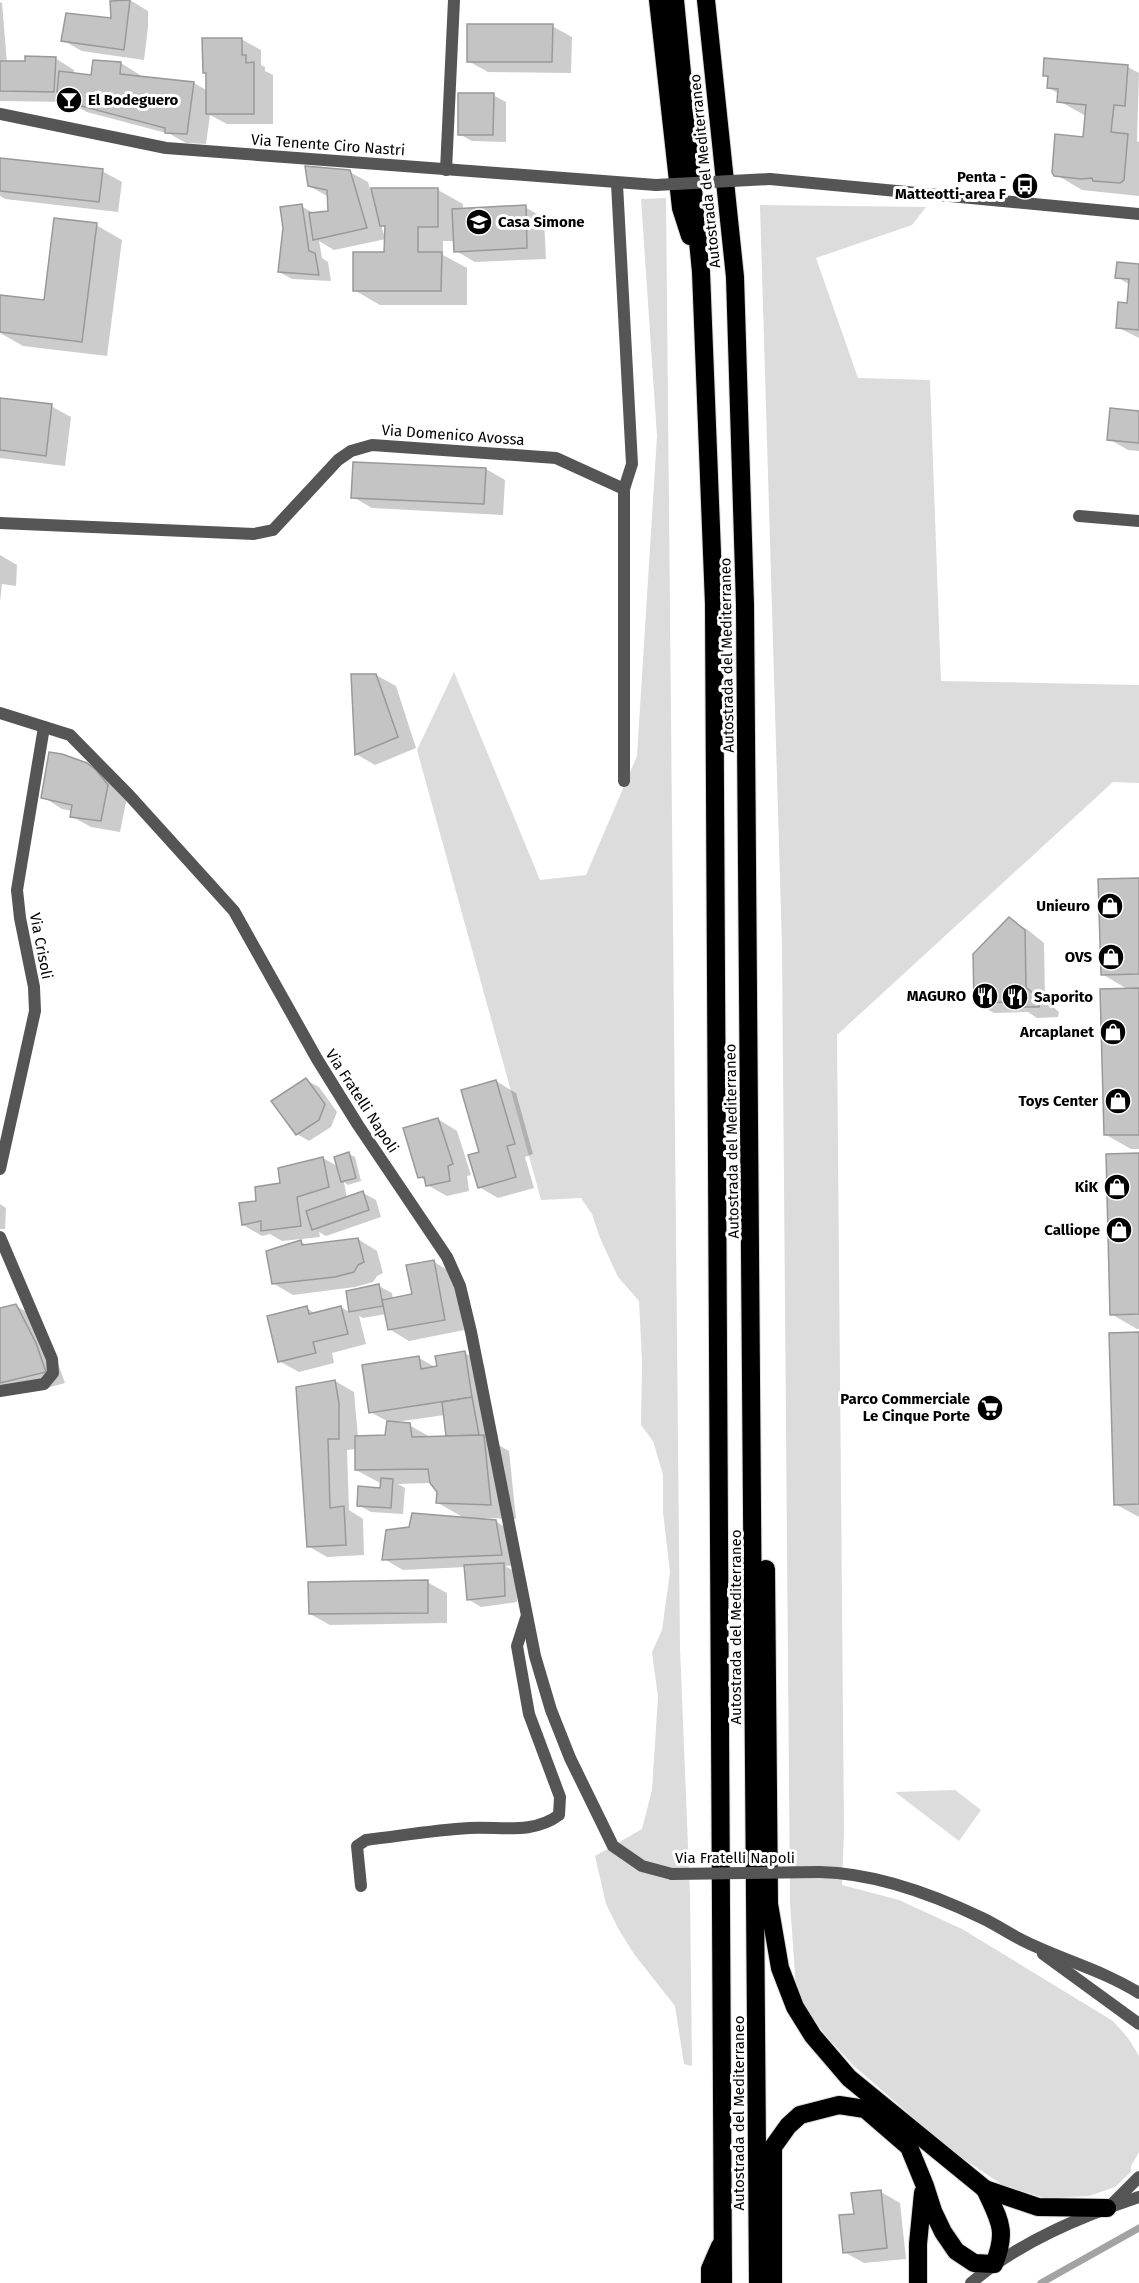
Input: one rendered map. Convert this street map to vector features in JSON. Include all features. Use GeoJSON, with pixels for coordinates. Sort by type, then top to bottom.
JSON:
{"type":"FeatureCollection","features":[{"type":"Feature","properties":{"kind":"highway"},"geometry":{"type":"LineString","coordinates":[[658,0],[681,208],[701,272]]}},
{"type":"Feature","properties":{"kind":"highway","name":"Autostrada del Mediterraneo"},"geometry":{"type":"LineString","coordinates":[[675,0],[701,272],[714,604],[721,1991],[724,2084],[723,2283]]}},
{"type":"Feature","properties":{"kind":"highway","name":"Autostrada del Mediterraneo"},"geometry":{"type":"LineString","coordinates":[[706,0],[735,277],[745,604],[758,2283]]}},
{"type":"Feature","properties":{"kind":"highway"},"geometry":{"type":"LineString","coordinates":[[752,1347],[765,1450],[770,1904],[780,1968],[795,2007],[813,2036],[849,2078],[986,2188],[1038,2207],[1107,2208]]}},
{"type":"Feature","properties":{"kind":"highway"},"geometry":{"type":"LineString","coordinates":[[773,2283],[773,2147],[788,2126],[800,2115],[839,2105],[865,2109],[909,2147],[933,2211],[956,2251],[974,2263],[994,2264],[1003,2232],[986,2188]]}},
{"type":"Feature","properties":{"kind":"highway"},"geometry":{"type":"LineString","coordinates":[[918,2283],[918,2244],[925,2186]]}},
{"type":"Feature","properties":{"kind":"highway"},"geometry":{"type":"LineString","coordinates":[[710,2283],[710,2269],[723,2238]]}},
{"type":"Feature","properties":{"kind":"street"},"geometry":{"type":"LineString","coordinates":[[446,170],[454,0]]}},
{"type":"Feature","properties":{"kind":"street","name":"Via Tenente Ciro Nastri"},"geometry":{"type":"LineString","coordinates":[[0,114],[166,148],[617,183],[656,185],[770,179],[1139,214]]}},
{"type":"Feature","properties":{"kind":"street"},"geometry":{"type":"LineString","coordinates":[[617,183],[632,464],[624,489],[624,781]]}},
{"type":"Feature","properties":{"kind":"street","name":"Via Domenico Avossa"},"geometry":{"type":"LineString","coordinates":[[0,523],[254,534],[264,532],[273,530],[338,460],[351,451],[372,445],[556,458],[624,489]]}},
{"type":"Feature","properties":{"kind":"street"},"geometry":{"type":"LineString","coordinates":[[1079,516],[1139,521]]}},
{"type":"Feature","properties":{"kind":"street","name":"Via Fratelli Napoli"},"geometry":{"type":"LineString","coordinates":[[0,712],[70,735],[129,795],[234,911],[317,1059],[358,1125],[447,1257],[459,1286],[471,1332],[535,1656],[551,1710],[570,1758],[613,1846],[642,1866],[672,1874],[820,1872],[842,1873],[872,1879],[935,1897],[983,1918],[1027,1942],[1115,1978],[1139,1993]]}},
{"type":"Feature","properties":{"kind":"street","name":"Via Crisoli"},"geometry":{"type":"LineString","coordinates":[[0,1169],[35,1011],[34,987],[20,918],[17,890],[44,727]]}},
{"type":"Feature","properties":{"kind":"street"},"geometry":{"type":"LineString","coordinates":[[0,1237],[52,1359],[54,1373],[44,1384],[0,1391]]}},
{"type":"Feature","properties":{"kind":"street","name":"Via Fratelli Napoli"},"geometry":{"type":"LineString","coordinates":[[361,1886],[357,1846],[366,1839],[470,1828],[527,1829],[549,1823],[559,1815],[560,1797],[529,1714],[517,1646],[527,1614]]}},
{"type":"Feature","properties":{"kind":"street","name":"Via Fratelli Napoli"},"geometry":{"type":"LineString","coordinates":[[1027,1942],[1139,2024]]}},
{"type":"Feature","properties":{"kind":"street"},"geometry":{"type":"LineString","coordinates":[[1107,2208],[1139,2177]]}},
{"type":"Feature","properties":{"kind":"street"},"geometry":{"type":"LineString","coordinates":[[971,2283],[994,2264],[1042,2237],[1107,2208],[1139,2197]]}},
{"type":"Feature","properties":{"kind":"shaded area"},"geometry":{"type":"Polygon","coordinates":[[[666,198],[680,1648],[690,1895],[692,2066],[684,2064],[675,2006],[634,1954],[606,1904],[595,1856],[642,1829],[652,1790],[658,1697],[652,1652],[662,1630],[670,1572],[663,1512],[663,1475],[653,1441],[641,1425],[642,1361],[639,1301],[618,1277],[592,1214],[581,1198],[541,1200],[417,750],[454,672],[540,880],[586,875],[637,756],[657,436],[641,199],[666,198]]]}},
{"type":"Feature","properties":{"kind":"shaded area"},"geometry":{"type":"Polygon","coordinates":[[[760,205],[926,207],[912,225],[816,258],[858,378],[930,380],[941,681],[1139,685],[1139,783],[1113,782],[837,1035],[844,1830],[842,1885],[899,1900],[962,1929],[1113,2021],[1128,2038],[1139,2056],[1139,2152],[1131,2166],[1131,2172],[1115,2187],[1089,2196],[1045,2198],[1004,2186],[949,2149],[853,2065],[808,2012],[796,1988],[790,1903],[782,946],[760,205]]]}},
{"type":"Feature","properties":{"kind":"shaded area"},"geometry":{"type":"Polygon","coordinates":[[[955,1790],[981,1810],[959,1841],[895,1792],[955,1790]]]}},
{"type":"Feature","properties":{"kind":"building"},"geometry":{"type":"Polygon","coordinates":[[[130,0],[124,50],[61,41],[66,13],[111,18],[110,1],[130,0]]]}},
{"type":"Feature","properties":{"kind":"building"},"geometry":{"type":"Polygon","coordinates":[[[467,24],[553,24],[552,62],[467,62],[467,24]]]}},
{"type":"Feature","properties":{"kind":"building"},"geometry":{"type":"Polygon","coordinates":[[[202,38],[242,38],[242,55],[246,55],[246,63],[254,62],[254,114],[206,114],[206,73],[203,73],[202,38]]]}},
{"type":"Feature","properties":{"kind":"building"},"geometry":{"type":"Polygon","coordinates":[[[25,56],[56,57],[54,92],[0,91],[0,61],[25,61],[25,56]]]}},
{"type":"Feature","properties":{"kind":"building"},"geometry":{"type":"Polygon","coordinates":[[[1044,58],[1128,65],[1125,106],[1114,105],[1111,132],[1128,134],[1124,180],[1120,183],[1093,181],[1092,178],[1054,176],[1052,172],[1055,134],[1083,137],[1086,105],[1057,102],[1058,89],[1047,88],[1048,76],[1043,76],[1044,58]]]}},
{"type":"Feature","properties":{"kind":"building"},"geometry":{"type":"Polygon","coordinates":[[[93,60],[121,62],[120,74],[194,82],[187,134],[165,133],[165,128],[66,102],[67,95],[57,92],[59,71],[91,75],[93,60]]]}},
{"type":"Feature","properties":{"kind":"building"},"geometry":{"type":"Polygon","coordinates":[[[458,93],[494,93],[493,135],[458,135],[458,93]]]}},
{"type":"Feature","properties":{"kind":"building"},"geometry":{"type":"Polygon","coordinates":[[[0,158],[103,169],[99,202],[0,191],[0,158]]]}},
{"type":"Feature","properties":{"kind":"building"},"geometry":{"type":"Polygon","coordinates":[[[305,166],[350,170],[367,228],[313,240],[309,213],[328,211],[327,190],[308,186],[305,166]]]}},
{"type":"Feature","properties":{"kind":"building"},"geometry":{"type":"Polygon","coordinates":[[[371,188],[438,188],[438,227],[418,227],[418,252],[442,252],[441,291],[353,291],[353,252],[384,252],[385,226],[380,226],[371,188]]]}},
{"type":"Feature","properties":{"kind":"building"},"geometry":{"type":"Polygon","coordinates":[[[302,204],[309,251],[315,253],[319,275],[278,272],[283,228],[280,207],[302,204]]]}},
{"type":"Feature","properties":{"kind":"building"},"geometry":{"type":"Polygon","coordinates":[[[526,205],[527,248],[454,252],[452,209],[526,205]]]}},
{"type":"Feature","properties":{"kind":"building"},"geometry":{"type":"Polygon","coordinates":[[[54,218],[97,223],[82,342],[0,332],[0,295],[44,300],[54,218]]]}},
{"type":"Feature","properties":{"kind":"building"},"geometry":{"type":"Polygon","coordinates":[[[1117,262],[1139,264],[1139,330],[1116,328],[1118,302],[1127,303],[1129,279],[1115,278],[1117,262]]]}},
{"type":"Feature","properties":{"kind":"building"},"geometry":{"type":"Polygon","coordinates":[[[0,398],[52,404],[46,456],[0,450],[0,398]]]}},
{"type":"Feature","properties":{"kind":"building"},"geometry":{"type":"Polygon","coordinates":[[[1110,408],[1139,411],[1139,443],[1107,440],[1110,408]]]}},
{"type":"Feature","properties":{"kind":"building"},"geometry":{"type":"Polygon","coordinates":[[[353,462],[486,468],[484,504],[351,498],[353,462]]]}},
{"type":"Feature","properties":{"kind":"building"},"geometry":{"type":"Polygon","coordinates":[[[351,674],[376,674],[398,737],[355,755],[351,674]]]}},
{"type":"Feature","properties":{"kind":"building"},"geometry":{"type":"Polygon","coordinates":[[[49,752],[87,763],[108,785],[101,821],[70,817],[72,805],[41,798],[49,752]]]}},
{"type":"Feature","properties":{"kind":"building"},"geometry":{"type":"Polygon","coordinates":[[[1139,878],[1139,974],[1101,975],[1098,879],[1139,878]]]}},
{"type":"Feature","properties":{"kind":"building"},"geometry":{"type":"Polygon","coordinates":[[[1009,917],[1025,930],[1026,987],[1040,1000],[1039,1007],[1016,1007],[1013,1002],[974,1003],[973,954],[1009,917]]]}},
{"type":"Feature","properties":{"kind":"building"},"geometry":{"type":"Polygon","coordinates":[[[1139,988],[1139,1135],[1104,1135],[1100,989],[1139,988]]]}},
{"type":"Feature","properties":{"kind":"building"},"geometry":{"type":"Polygon","coordinates":[[[306,1078],[325,1104],[319,1120],[296,1135],[271,1101],[306,1078]]]}},
{"type":"Feature","properties":{"kind":"building"},"geometry":{"type":"Polygon","coordinates":[[[496,1080],[515,1144],[507,1146],[516,1177],[478,1188],[468,1155],[479,1152],[461,1090],[496,1080]]]}},
{"type":"Feature","properties":{"kind":"building"},"geometry":{"type":"Polygon","coordinates":[[[438,1118],[453,1164],[448,1166],[450,1181],[426,1186],[424,1177],[418,1178],[403,1128],[438,1118]]]}},
{"type":"Feature","properties":{"kind":"building"},"geometry":{"type":"Polygon","coordinates":[[[349,1152],[356,1178],[341,1182],[334,1157],[349,1152]]]}},
{"type":"Feature","properties":{"kind":"building"},"geometry":{"type":"Polygon","coordinates":[[[1139,1153],[1139,1314],[1110,1315],[1106,1154],[1139,1153]]]}},
{"type":"Feature","properties":{"kind":"building"},"geometry":{"type":"Polygon","coordinates":[[[323,1157],[329,1187],[297,1197],[301,1226],[261,1231],[261,1221],[242,1225],[239,1203],[256,1201],[255,1187],[280,1183],[278,1168],[323,1157]]]}},
{"type":"Feature","properties":{"kind":"building"},"geometry":{"type":"Polygon","coordinates":[[[363,1191],[369,1210],[312,1230],[306,1211],[363,1191]]]}},
{"type":"Feature","properties":{"kind":"building"},"geometry":{"type":"Polygon","coordinates":[[[358,1238],[364,1262],[358,1265],[354,1272],[335,1277],[272,1284],[266,1251],[301,1240],[302,1245],[358,1238]]]}},
{"type":"Feature","properties":{"kind":"building"},"geometry":{"type":"Polygon","coordinates":[[[434,1260],[445,1320],[388,1330],[382,1300],[412,1294],[406,1265],[434,1260]]]}},
{"type":"Feature","properties":{"kind":"building"},"geometry":{"type":"Polygon","coordinates":[[[379,1284],[383,1306],[349,1312],[346,1291],[379,1284]]]}},
{"type":"Feature","properties":{"kind":"building"},"geometry":{"type":"Polygon","coordinates":[[[16,1304],[36,1343],[46,1372],[0,1383],[0,1308],[16,1304]]]}},
{"type":"Feature","properties":{"kind":"building"},"geometry":{"type":"Polygon","coordinates":[[[307,1306],[309,1314],[341,1306],[348,1334],[313,1342],[316,1353],[278,1362],[267,1316],[307,1306]]]}},
{"type":"Feature","properties":{"kind":"building"},"geometry":{"type":"Polygon","coordinates":[[[1139,1332],[1139,1504],[1114,1505],[1109,1333],[1139,1332]]]}},
{"type":"Feature","properties":{"kind":"building"},"geometry":{"type":"Polygon","coordinates":[[[465,1351],[472,1397],[369,1413],[362,1365],[419,1356],[421,1369],[437,1366],[435,1356],[465,1351]]]}},
{"type":"Feature","properties":{"kind":"building"},"geometry":{"type":"Polygon","coordinates":[[[335,1380],[339,1403],[339,1439],[328,1439],[330,1508],[344,1506],[346,1545],[307,1547],[296,1387],[335,1380]]]}},
{"type":"Feature","properties":{"kind":"building"},"geometry":{"type":"Polygon","coordinates":[[[472,1397],[479,1435],[446,1436],[442,1402],[472,1397]]]}},
{"type":"Feature","properties":{"kind":"building"},"geometry":{"type":"Polygon","coordinates":[[[387,1421],[410,1423],[412,1437],[484,1435],[491,1505],[436,1503],[437,1492],[430,1483],[428,1469],[355,1470],[355,1436],[385,1435],[387,1421]]]}},
{"type":"Feature","properties":{"kind":"building"},"geometry":{"type":"Polygon","coordinates":[[[381,1478],[393,1479],[391,1508],[357,1506],[358,1486],[380,1488],[381,1478]]]}},
{"type":"Feature","properties":{"kind":"building"},"geometry":{"type":"Polygon","coordinates":[[[412,1513],[496,1520],[502,1555],[382,1560],[386,1530],[409,1527],[412,1513]]]}},
{"type":"Feature","properties":{"kind":"building"},"geometry":{"type":"Polygon","coordinates":[[[504,1563],[505,1596],[467,1600],[464,1565],[504,1563]]]}},
{"type":"Feature","properties":{"kind":"building"},"geometry":{"type":"Polygon","coordinates":[[[428,1580],[428,1613],[309,1614],[308,1582],[428,1580]]]}},
{"type":"Feature","properties":{"kind":"building"},"geometry":{"type":"Polygon","coordinates":[[[881,2190],[887,2248],[843,2253],[839,2215],[854,2214],[851,2193],[881,2190]]]}},
{"type":"Feature","properties":{"kind":"waterway"},"geometry":{"type":"LineString","coordinates":[[1041,2283],[1139,2228]]}},
{"type":"Feature","properties":{"kind":"place","name":"El Bodeguero"},"geometry":{"type":"Point","coordinates":[69,100]}},
{"type":"Feature","properties":{"kind":"place","name":"Penta - Matteotti-area F"},"geometry":{"type":"Point","coordinates":[1025,186]}},
{"type":"Feature","properties":{"kind":"place","name":"Casa Simone"},"geometry":{"type":"Point","coordinates":[479,222]}},
{"type":"Feature","properties":{"kind":"place","name":"Unieuro"},"geometry":{"type":"Point","coordinates":[1110,906]}},
{"type":"Feature","properties":{"kind":"place","name":"OVS"},"geometry":{"type":"Point","coordinates":[1111,957]}},
{"type":"Feature","properties":{"kind":"place","name":"MAGURO"},"geometry":{"type":"Point","coordinates":[985,996]}},
{"type":"Feature","properties":{"kind":"place","name":"Saporito"},"geometry":{"type":"Point","coordinates":[1015,997]}},
{"type":"Feature","properties":{"kind":"place","name":"Arcaplanet"},"geometry":{"type":"Point","coordinates":[1113,1032]}},
{"type":"Feature","properties":{"kind":"place","name":"Toys Center"},"geometry":{"type":"Point","coordinates":[1118,1101]}},
{"type":"Feature","properties":{"kind":"place","name":"KiK"},"geometry":{"type":"Point","coordinates":[1117,1187]}},
{"type":"Feature","properties":{"kind":"place","name":"Calliope"},"geometry":{"type":"Point","coordinates":[1119,1230]}},
{"type":"Feature","properties":{"kind":"place","name":"Parco Commerciale Le Cinque Porte"},"geometry":{"type":"Point","coordinates":[990,1408]}}]}
